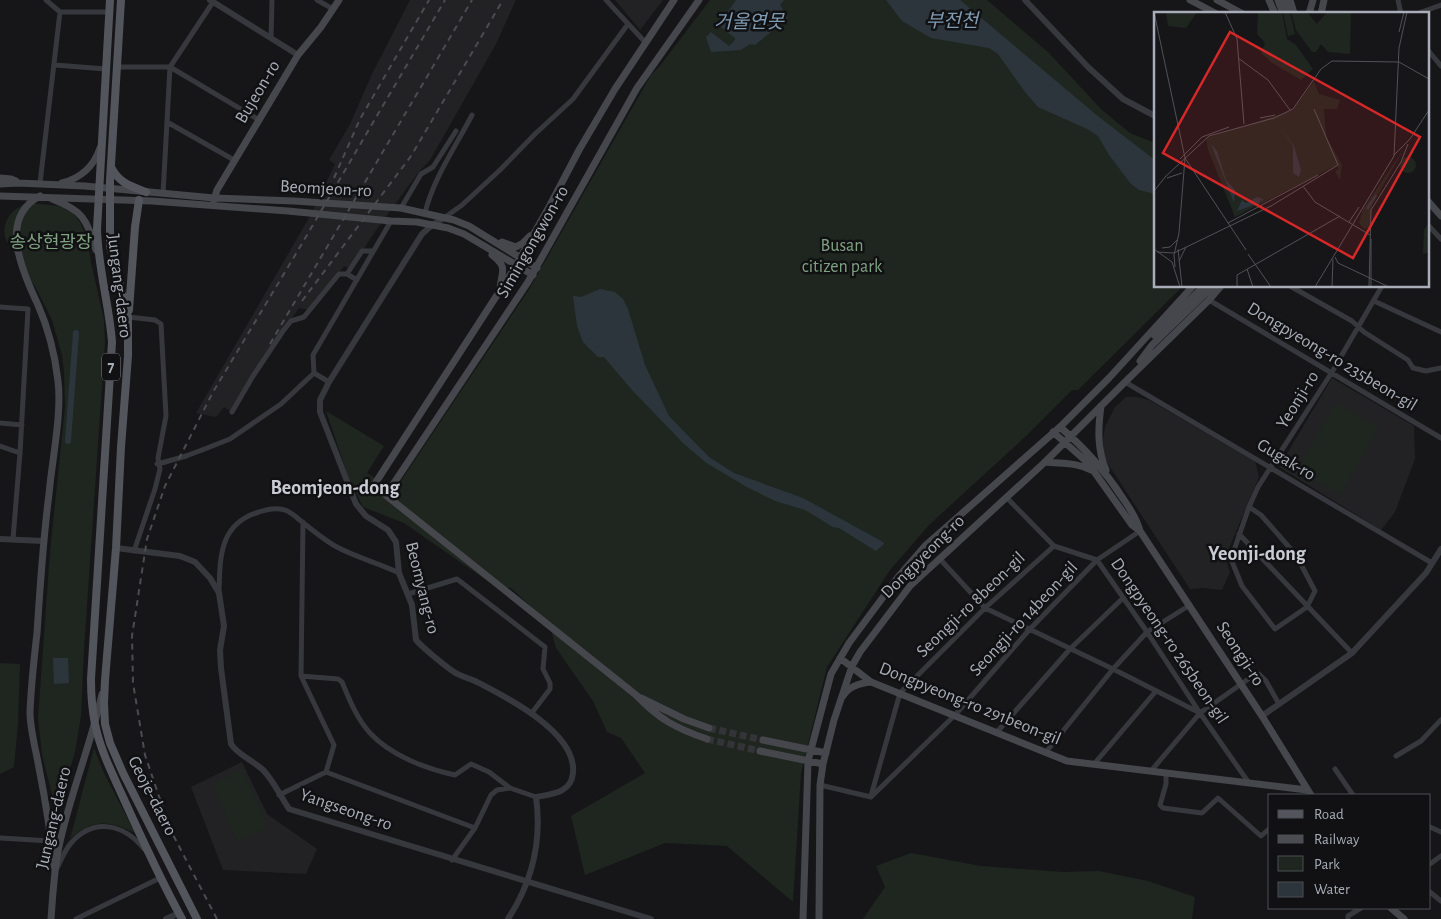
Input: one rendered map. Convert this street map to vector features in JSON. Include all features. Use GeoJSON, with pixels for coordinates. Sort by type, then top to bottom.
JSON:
{"type":"FeatureCollection","features":[{"type":"Feature","properties":{"kind":"main road","name":"Jungang-daero"},"geometry":{"type":"LineString","coordinates":[[95,726],[91,679],[112,342],[110,314],[98,255],[96,229],[110,0]]}},
{"type":"Feature","properties":{"kind":"main road","name":"Jungang-daero"},"geometry":{"type":"LineString","coordinates":[[51,919],[55,872],[60,843],[77,776],[95,726],[105,680],[116,548],[128,356],[128,317],[110,246],[110,188],[121,0]]}},
{"type":"Feature","properties":{"kind":"main road","name":"Bujeon-ro"},"geometry":{"type":"LineString","coordinates":[[214,202],[216,190],[298,55],[339,0]]}},
{"type":"Feature","properties":{"kind":"main road","name":"Simingongwon-ro"},"geometry":{"type":"LineString","coordinates":[[674,0],[645,42],[579,150],[521,258],[500,292],[376,482],[378,489],[386,495],[533,275],[637,88],[699,0]]}},
{"type":"Feature","properties":{"kind":"main road"},"geometry":{"type":"LineString","coordinates":[[1190,0],[1207,12]]}},
{"type":"Feature","properties":{"kind":"main road"},"geometry":{"type":"LineString","coordinates":[[1217,0],[1239,12]]}},
{"type":"Feature","properties":{"kind":"main road"},"geometry":{"type":"LineString","coordinates":[[1269,0],[1274,12]]}},
{"type":"Feature","properties":{"kind":"main road"},"geometry":{"type":"LineString","coordinates":[[1278,0],[1282,12]]}},
{"type":"Feature","properties":{"kind":"main road"},"geometry":{"type":"LineString","coordinates":[[1284,0],[1288,12]]}},
{"type":"Feature","properties":{"kind":"main road"},"geometry":{"type":"LineString","coordinates":[[1320,12],[1324,0]]}},
{"type":"Feature","properties":{"kind":"main road"},"geometry":{"type":"LineString","coordinates":[[55,185],[75,178],[88,168],[96,159],[101,145]]}},
{"type":"Feature","properties":{"kind":"main road"},"geometry":{"type":"LineString","coordinates":[[111,167],[119,180],[125,185],[146,192]]}},
{"type":"Feature","properties":{"kind":"main road"},"geometry":{"type":"LineString","coordinates":[[0,178],[10,179],[18,183]]}},
{"type":"Feature","properties":{"kind":"main road","name":"Beomjeon-ro"},"geometry":{"type":"LineString","coordinates":[[18,183],[110,188],[214,202],[432,224],[464,234],[533,275]]}},
{"type":"Feature","properties":{"kind":"main road"},"geometry":{"type":"LineString","coordinates":[[0,184],[18,183]]}},
{"type":"Feature","properties":{"kind":"main road","name":"Beomjeon-ro"},"geometry":{"type":"LineString","coordinates":[[0,196],[214,202],[294,201],[401,208],[425,212],[469,226],[537,268]]}},
{"type":"Feature","properties":{"kind":"main road"},"geometry":{"type":"LineString","coordinates":[[19,203],[42,196],[77,210],[88,226],[98,255]]}},
{"type":"Feature","properties":{"kind":"main road"},"geometry":{"type":"LineString","coordinates":[[128,317],[135,226],[139,200]]}},
{"type":"Feature","properties":{"kind":"main road"},"geometry":{"type":"LineString","coordinates":[[1428,204],[1441,216]]}},
{"type":"Feature","properties":{"kind":"main road"},"geometry":{"type":"LineString","coordinates":[[494,241],[516,246],[526,240],[537,229]]}},
{"type":"Feature","properties":{"kind":"main road"},"geometry":{"type":"LineString","coordinates":[[486,247],[503,268],[500,292]]}},
{"type":"Feature","properties":{"kind":"main road"},"geometry":{"type":"LineString","coordinates":[[13,262],[37,304],[51,340],[58,384],[58,409],[43,541],[30,714],[55,872]]}},
{"type":"Feature","properties":{"kind":"main road"},"geometry":{"type":"LineString","coordinates":[[1109,378],[1191,288]]}},
{"type":"Feature","properties":{"kind":"main road"},"geometry":{"type":"LineString","coordinates":[[1109,378],[1208,288]]}},
{"type":"Feature","properties":{"kind":"main road"},"geometry":{"type":"LineString","coordinates":[[1125,382],[1152,345],[1208,288]]}},
{"type":"Feature","properties":{"kind":"main road"},"geometry":{"type":"LineString","coordinates":[[1125,382],[1219,288]]}},
{"type":"Feature","properties":{"kind":"main road","name":"Dongpyeong-ro"},"geometry":{"type":"LineString","coordinates":[[803,919],[808,761],[831,674],[840,658],[878,603],[912,560],[937,535],[1060,427],[1109,378]]}},
{"type":"Feature","properties":{"kind":"main road","name":"Dongpyeong-ro"},"geometry":{"type":"LineString","coordinates":[[818,919],[820,785],[823,764],[840,700],[852,666],[884,618],[910,586],[1045,462],[1125,382]]}},
{"type":"Feature","properties":{"kind":"main road","name":"Seongji-ro"},"geometry":{"type":"LineString","coordinates":[[1102,406],[1098,438],[1101,458],[1110,478],[1138,521],[1140,531]]}},
{"type":"Feature","properties":{"kind":"main road","name":"Seongji-ro"},"geometry":{"type":"LineString","coordinates":[[1060,427],[1071,436],[1110,478]]}},
{"type":"Feature","properties":{"kind":"main road","name":"Seongji-ro"},"geometry":{"type":"LineString","coordinates":[[1053,432],[1078,453],[1132,525],[1140,531],[1242,684],[1306,791]]}},
{"type":"Feature","properties":{"kind":"main road"},"geometry":{"type":"LineString","coordinates":[[1045,462],[1073,463],[1094,472]]}},
{"type":"Feature","properties":{"kind":"main road"},"geometry":{"type":"LineString","coordinates":[[386,495],[636,695],[653,713],[681,730],[706,739]]}},
{"type":"Feature","properties":{"kind":"main road","name":"Dongpyeong-ro 291beon-gil"},"geometry":{"type":"LineString","coordinates":[[840,658],[871,682],[1067,761],[1306,791]]}},
{"type":"Feature","properties":{"kind":"main road","name":"Geoje-daero"},"geometry":{"type":"LineString","coordinates":[[105,680],[105,724],[110,743],[123,773],[197,919]]}},
{"type":"Feature","properties":{"kind":"main road"},"geometry":{"type":"LineString","coordinates":[[840,700],[846,690],[851,687],[871,682]]}},
{"type":"Feature","properties":{"kind":"main road"},"geometry":{"type":"LineString","coordinates":[[636,695],[684,719],[709,728]]}},
{"type":"Feature","properties":{"kind":"main road","name":"Geoje-daero"},"geometry":{"type":"LineString","coordinates":[[95,726],[114,777],[160,878],[180,916]]}},
{"type":"Feature","properties":{"kind":"main road"},"geometry":{"type":"LineString","coordinates":[[763,740],[826,754]]}},
{"type":"Feature","properties":{"kind":"main road"},"geometry":{"type":"LineString","coordinates":[[760,751],[823,764]]}},
{"type":"Feature","properties":{"kind":"main road"},"geometry":{"type":"LineString","coordinates":[[1392,909],[1404,919]]}},
{"type":"Feature","properties":{"kind":"street"},"geometry":{"type":"LineString","coordinates":[[46,0],[60,12],[110,12]]}},
{"type":"Feature","properties":{"kind":"street"},"geometry":{"type":"LineString","coordinates":[[271,38],[272,0]]}},
{"type":"Feature","properties":{"kind":"street"},"geometry":{"type":"LineString","coordinates":[[317,0],[333,9]]}},
{"type":"Feature","properties":{"kind":"street"},"geometry":{"type":"LineString","coordinates":[[606,0],[645,42]]}},
{"type":"Feature","properties":{"kind":"street"},"geometry":{"type":"LineString","coordinates":[[1025,0],[1088,67],[1123,99],[1154,113]]}},
{"type":"Feature","properties":{"kind":"street"},"geometry":{"type":"LineString","coordinates":[[163,194],[170,67],[211,1],[298,55]]}},
{"type":"Feature","properties":{"kind":"street"},"geometry":{"type":"LineString","coordinates":[[1422,12],[1441,5]]}},
{"type":"Feature","properties":{"kind":"street"},"geometry":{"type":"LineString","coordinates":[[40,184],[60,12]]}},
{"type":"Feature","properties":{"kind":"street"},"geometry":{"type":"LineString","coordinates":[[444,218],[462,205],[500,170],[573,99],[628,24]]}},
{"type":"Feature","properties":{"kind":"street"},"geometry":{"type":"LineString","coordinates":[[1428,50],[1441,66]]}},
{"type":"Feature","properties":{"kind":"street"},"geometry":{"type":"LineString","coordinates":[[55,65],[106,69]]}},
{"type":"Feature","properties":{"kind":"street"},"geometry":{"type":"LineString","coordinates":[[117,67],[170,67],[259,120]]}},
{"type":"Feature","properties":{"kind":"street"},"geometry":{"type":"LineString","coordinates":[[425,212],[427,203],[453,148],[472,115]]}},
{"type":"Feature","properties":{"kind":"street"},"geometry":{"type":"LineString","coordinates":[[167,122],[234,160]]}},
{"type":"Feature","properties":{"kind":"street"},"geometry":{"type":"LineString","coordinates":[[401,208],[421,174],[433,167],[456,131]]}},
{"type":"Feature","properties":{"kind":"street","name":"Beomyang-ro"},"geometry":{"type":"LineString","coordinates":[[444,218],[432,224],[422,234],[329,382],[320,400],[320,412],[356,504],[366,516],[388,530],[396,542],[399,573],[412,606],[416,640],[454,672],[474,680],[521,706],[560,737],[568,748],[574,772],[571,783],[564,790],[536,797]]}},
{"type":"Feature","properties":{"kind":"street"},"geometry":{"type":"LineString","coordinates":[[157,464],[186,456],[230,439],[281,404],[314,373],[313,355],[391,221]]}},
{"type":"Feature","properties":{"kind":"street"},"geometry":{"type":"LineString","coordinates":[[1428,225],[1441,239]]}},
{"type":"Feature","properties":{"kind":"street"},"geometry":{"type":"LineString","coordinates":[[347,274],[362,251],[374,252]]}},
{"type":"Feature","properties":{"kind":"street"},"geometry":{"type":"LineString","coordinates":[[232,412],[253,376],[291,321],[304,317],[339,274],[347,274],[357,280]]}},
{"type":"Feature","properties":{"kind":"street"},"geometry":{"type":"LineString","coordinates":[[1294,288],[1352,321],[1408,360],[1413,368],[1426,372],[1441,368]]}},
{"type":"Feature","properties":{"kind":"street","name":"Yeonji-ro"},"geometry":{"type":"LineString","coordinates":[[1307,607],[1275,629],[1242,586],[1231,559],[1258,487],[1332,372],[1381,288]]}},
{"type":"Feature","properties":{"kind":"street","name":"Dongpyeong-ro 235beon-gil"},"geometry":{"type":"LineString","coordinates":[[1209,300],[1441,438]]}},
{"type":"Feature","properties":{"kind":"street"},"geometry":{"type":"LineString","coordinates":[[1374,301],[1441,332]]}},
{"type":"Feature","properties":{"kind":"street"},"geometry":{"type":"LineString","coordinates":[[0,307],[28,308],[37,304]]}},
{"type":"Feature","properties":{"kind":"street"},"geometry":{"type":"LineString","coordinates":[[14,539],[28,308]]}},
{"type":"Feature","properties":{"kind":"street"},"geometry":{"type":"LineString","coordinates":[[128,317],[155,320],[160,324],[166,416],[158,458],[160,469],[134,551]]}},
{"type":"Feature","properties":{"kind":"street"},"geometry":{"type":"LineString","coordinates":[[314,373],[329,382]]}},
{"type":"Feature","properties":{"kind":"street","name":"Gugak-ro"},"geometry":{"type":"LineString","coordinates":[[1125,382],[1432,563]]}},
{"type":"Feature","properties":{"kind":"street"},"geometry":{"type":"LineString","coordinates":[[0,423],[22,425]]}},
{"type":"Feature","properties":{"kind":"street"},"geometry":{"type":"LineString","coordinates":[[0,446],[20,453]]}},
{"type":"Feature","properties":{"kind":"street","name":"Dongpyeong-ro 265beon-gil"},"geometry":{"type":"LineString","coordinates":[[1006,497],[1054,546],[1097,560],[1249,783]]}},
{"type":"Feature","properties":{"kind":"street"},"geometry":{"type":"LineString","coordinates":[[1249,507],[1261,515],[1296,554],[1315,591],[1307,607]]}},
{"type":"Feature","properties":{"kind":"street"},"geometry":{"type":"LineString","coordinates":[[220,594],[220,566],[223,548],[230,532],[239,520],[258,512],[275,509],[290,512],[318,535],[336,546],[399,573]]}},
{"type":"Feature","properties":{"kind":"street"},"geometry":{"type":"LineString","coordinates":[[303,522],[301,676],[334,745],[326,772]]}},
{"type":"Feature","properties":{"kind":"street","name":"Seongji-ro 14beon-gil"},"geometry":{"type":"LineString","coordinates":[[870,797],[955,715],[1029,630],[1097,560],[1140,531]]}},
{"type":"Feature","properties":{"kind":"street"},"geometry":{"type":"LineString","coordinates":[[1239,534],[1352,652]]}},
{"type":"Feature","properties":{"kind":"street"},"geometry":{"type":"LineString","coordinates":[[0,539],[43,541]]}},
{"type":"Feature","properties":{"kind":"street","name":"Seongji-ro 8beon-gil"},"geometry":{"type":"LineString","coordinates":[[870,797],[900,693],[985,608],[1054,546]]}},
{"type":"Feature","properties":{"kind":"street","name":"Yangseong-ro"},"geometry":{"type":"LineString","coordinates":[[116,548],[180,556],[195,562],[210,578],[220,594],[224,626],[220,650],[221,668],[231,744],[234,750],[264,770],[290,809],[452,860],[651,919]]}},
{"type":"Feature","properties":{"kind":"street"},"geometry":{"type":"LineString","coordinates":[[1262,716],[1352,652],[1426,574],[1441,549]]}},
{"type":"Feature","properties":{"kind":"street"},"geometry":{"type":"LineString","coordinates":[[939,558],[985,608],[1200,713]]}},
{"type":"Feature","properties":{"kind":"street"},"geometry":{"type":"LineString","coordinates":[[408,594],[457,579],[545,647],[543,669],[550,683],[550,689],[531,714]]}},
{"type":"Feature","properties":{"kind":"street"},"geometry":{"type":"LineString","coordinates":[[997,732],[1070,649],[1123,598]]}},
{"type":"Feature","properties":{"kind":"street"},"geometry":{"type":"LineString","coordinates":[[1046,752],[1113,669],[1147,632],[1190,605]]}},
{"type":"Feature","properties":{"kind":"street"},"geometry":{"type":"LineString","coordinates":[[1151,771],[1200,713],[1254,675],[1259,674],[1266,682],[1279,704]]}},
{"type":"Feature","properties":{"kind":"street"},"geometry":{"type":"LineString","coordinates":[[301,676],[338,679],[342,682],[359,718],[370,733],[384,746],[406,758],[440,772],[455,775],[471,764],[489,772],[510,788],[536,797],[537,846],[519,901],[508,919]]}},
{"type":"Feature","properties":{"kind":"street"},"geometry":{"type":"LineString","coordinates":[[1094,764],[1156,691]]}},
{"type":"Feature","properties":{"kind":"street"},"geometry":{"type":"LineString","coordinates":[[1396,756],[1421,741],[1441,720]]}},
{"type":"Feature","properties":{"kind":"street"},"geometry":{"type":"LineString","coordinates":[[1335,769],[1352,794]]}},
{"type":"Feature","properties":{"kind":"street"},"geometry":{"type":"LineString","coordinates":[[279,795],[326,772],[476,828]]}},
{"type":"Feature","properties":{"kind":"street"},"geometry":{"type":"LineString","coordinates":[[1166,773],[1166,784],[1160,805],[1163,808],[1202,813],[1218,798],[1261,836],[1268,830]]}},
{"type":"Feature","properties":{"kind":"street"},"geometry":{"type":"LineString","coordinates":[[820,785],[870,797]]}},
{"type":"Feature","properties":{"kind":"street"},"geometry":{"type":"LineString","coordinates":[[452,860],[476,828],[491,795],[497,790],[510,788]]}},
{"type":"Feature","properties":{"kind":"street"},"geometry":{"type":"LineString","coordinates":[[55,872],[70,844],[82,833],[98,827],[118,828],[129,833],[150,856]]}},
{"type":"Feature","properties":{"kind":"street","name":"Jungang-daero"},"geometry":{"type":"LineString","coordinates":[[0,838],[51,840]]}},
{"type":"Feature","properties":{"kind":"street"},"geometry":{"type":"LineString","coordinates":[[76,919],[160,878]]}},
{"type":"Feature","properties":{"kind":"street"},"geometry":{"type":"LineString","coordinates":[[1431,893],[1441,901]]}},
{"type":"Feature","properties":{"kind":"street"},"geometry":{"type":"LineString","coordinates":[[1348,919],[1348,916],[1359,909]]}},
{"type":"Feature","properties":{"kind":"street"},"geometry":{"type":"LineString","coordinates":[[166,919],[180,916]]}},
{"type":"Feature","properties":{"kind":"shaded area"},"geometry":{"type":"Polygon","coordinates":[[[410,0],[516,0],[496,44],[430,160],[418,173],[374,233],[351,269],[344,266],[310,310],[299,308],[230,411],[224,407],[216,417],[196,413],[310,216],[335,164],[329,160],[350,124],[373,72],[410,0]]]}},
{"type":"Feature","properties":{"kind":"shaded area"},"geometry":{"type":"Polygon","coordinates":[[[615,0],[663,0],[640,30],[615,0]]]}},
{"type":"Feature","properties":{"kind":"shaded area"},"geometry":{"type":"Polygon","coordinates":[[[1332,378],[1414,426],[1415,459],[1395,512],[1381,530],[1279,467],[1332,378]]]}},
{"type":"Feature","properties":{"kind":"shaded area"},"geometry":{"type":"Polygon","coordinates":[[[1126,397],[1149,400],[1255,461],[1259,477],[1225,558],[1230,572],[1222,590],[1190,589],[1104,458],[1103,439],[1105,427],[1115,407],[1126,397]]]}},
{"type":"Feature","properties":{"kind":"shaded area"},"geometry":{"type":"Polygon","coordinates":[[[242,762],[267,814],[317,849],[306,874],[223,870],[191,787],[242,762]]]}},
{"type":"Feature","properties":{"kind":"green space","name":"Busan citizen park"},"geometry":{"type":"Polygon","coordinates":[[[710,0],[987,0],[1049,53],[1102,110],[1130,133],[1154,143],[1154,288],[1181,288],[1078,390],[1072,390],[1025,437],[929,525],[890,570],[827,667],[801,773],[793,902],[727,846],[665,843],[585,875],[571,816],[645,773],[621,738],[607,732],[593,701],[556,648],[549,623],[511,588],[496,587],[404,523],[363,507],[349,479],[326,411],[384,446],[367,473],[394,491],[528,291],[651,75],[710,0]]]}},
{"type":"Feature","properties":{"kind":"green space","name":"송상현광장"},"geometry":{"type":"Polygon","coordinates":[[[30,203],[60,206],[74,214],[81,224],[87,238],[104,320],[105,342],[81,716],[75,752],[57,814],[42,755],[38,718],[50,552],[65,407],[64,371],[62,355],[52,320],[37,290],[6,240],[5,227],[9,216],[13,211],[30,203]]]}},
{"type":"Feature","properties":{"kind":"green space"},"geometry":{"type":"Polygon","coordinates":[[[1336,403],[1379,428],[1340,495],[1297,470],[1336,403]]]}},
{"type":"Feature","properties":{"kind":"green space"},"geometry":{"type":"Polygon","coordinates":[[[0,663],[20,664],[14,767],[0,774],[0,663]]]}},
{"type":"Feature","properties":{"kind":"green space"},"geometry":{"type":"Polygon","coordinates":[[[94,748],[104,773],[135,833],[117,826],[101,824],[86,828],[70,839],[94,748]]]}},
{"type":"Feature","properties":{"kind":"green space"},"geometry":{"type":"Polygon","coordinates":[[[242,769],[266,822],[266,829],[237,841],[213,784],[242,769]]]}},
{"type":"Feature","properties":{"kind":"green space"},"geometry":{"type":"Polygon","coordinates":[[[911,853],[981,866],[1063,872],[1099,871],[1148,881],[1195,897],[1192,919],[863,919],[885,887],[876,866],[911,853]]]}},
{"type":"Feature","properties":{"kind":"water","name":"거울연못"},"geometry":{"type":"Polygon","coordinates":[[[736,0],[784,0],[780,5],[788,18],[755,45],[750,44],[741,50],[711,52],[706,37],[711,32],[729,46],[735,40],[718,25],[736,0]]]}},
{"type":"Feature","properties":{"kind":"water","name":"부전천"},"geometry":{"type":"Polygon","coordinates":[[[886,0],[960,0],[1099,117],[1154,159],[1154,194],[1139,190],[1131,184],[1109,155],[1098,136],[1087,129],[1038,107],[998,54],[989,48],[931,38],[902,21],[886,0]]]}},
{"type":"Feature","properties":{"kind":"water"},"geometry":{"type":"Polygon","coordinates":[[[600,289],[615,292],[623,299],[628,309],[645,365],[669,416],[709,457],[734,473],[803,498],[884,544],[876,551],[805,510],[775,501],[745,486],[705,462],[684,444],[631,389],[604,357],[598,357],[583,342],[577,326],[573,296],[581,297],[600,289]]]}},
{"type":"Feature","properties":{"kind":"water"},"geometry":{"type":"Polygon","coordinates":[[[53,658],[68,658],[69,683],[54,684],[53,658]]]}},
{"type":"Feature","properties":{"kind":"waterway"},"geometry":{"type":"LineString","coordinates":[[68,441],[76,333]]}},
{"type":"Feature","properties":{"kind":"tunnel"},"geometry":{"type":"LineString","coordinates":[[709,728],[763,740]]}},
{"type":"Feature","properties":{"kind":"tunnel"},"geometry":{"type":"LineString","coordinates":[[707,739],[760,751]]}},
{"type":"Feature","properties":{"kind":"railway"},"geometry":{"type":"LineString","coordinates":[[334,178],[360,119],[429,0]]}},
{"type":"Feature","properties":{"kind":"railway"},"geometry":{"type":"LineString","coordinates":[[217,919],[170,829],[145,755],[133,683],[132,636],[147,539],[165,486],[213,392],[445,0]]}},
{"type":"Feature","properties":{"kind":"railway"},"geometry":{"type":"LineString","coordinates":[[270,344],[472,0]]}},
{"type":"Feature","properties":{"kind":"railway"},"geometry":{"type":"LineString","coordinates":[[302,301],[411,156],[503,0]]}},
{"type":"Feature","properties":{"kind":"district","name":"Beomjeon-dong"},"geometry":{"type":"Point","coordinates":[335,488]}},
{"type":"Feature","properties":{"kind":"district","name":"Yeonji-dong"},"geometry":{"type":"Point","coordinates":[1257,554]}}]}
